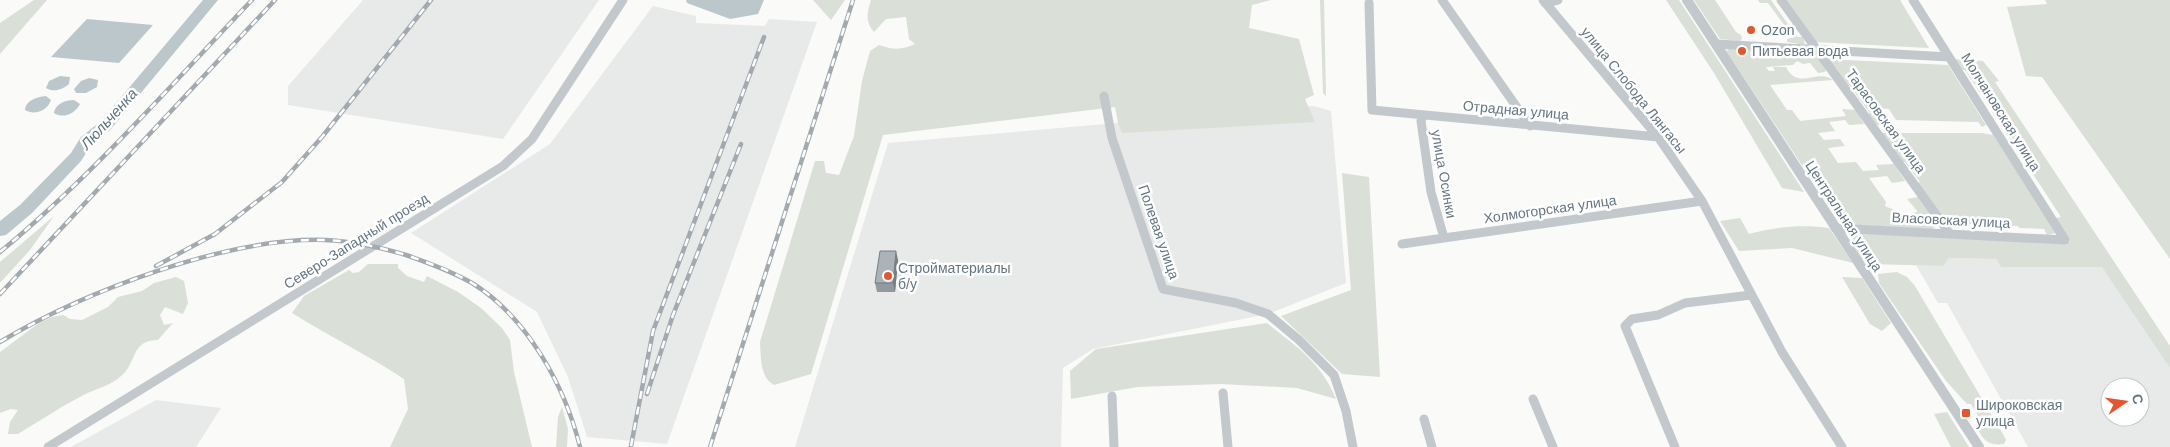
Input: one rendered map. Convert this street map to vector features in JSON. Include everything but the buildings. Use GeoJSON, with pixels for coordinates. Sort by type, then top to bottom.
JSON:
{"type":"FeatureCollection","features":[{"type":"Feature","properties":{"kind":"street","name":"Северо-Западный проезд"},"geometry":{"type":"LineString","coordinates":[[48,447],[504,166],[532,139],[623,0]]}},
{"type":"Feature","properties":{"kind":"street"},"geometry":{"type":"LineString","coordinates":[[1442,0],[1530,126]]}},
{"type":"Feature","properties":{"kind":"street"},"geometry":{"type":"LineString","coordinates":[[1544,2],[1558,0]]}},
{"type":"Feature","properties":{"kind":"street","name":"Центральная улица"},"geometry":{"type":"LineString","coordinates":[[1687,0],[1979,447]]}},
{"type":"Feature","properties":{"kind":"street","name":"Тарасовская улица"},"geometry":{"type":"LineString","coordinates":[[1781,0],[1950,234]]}},
{"type":"Feature","properties":{"kind":"street","name":"Молчановская улица"},"geometry":{"type":"LineString","coordinates":[[1913,0],[2065,240]]}},
{"type":"Feature","properties":{"kind":"street","name":"улица Слобода Лянгасы"},"geometry":{"type":"LineString","coordinates":[[1544,2],[1658,137],[1702,201],[1782,352],[1842,447]]}},
{"type":"Feature","properties":{"kind":"street","name":"Отрадная улица"},"geometry":{"type":"LineString","coordinates":[[1369,3],[1372,110],[1658,137]]}},
{"type":"Feature","properties":{"kind":"street"},"geometry":{"type":"LineString","coordinates":[[1716,44],[1949,56]]}},
{"type":"Feature","properties":{"kind":"street","name":"Полевая улица"},"geometry":{"type":"LineString","coordinates":[[1104,96],[1112,138],[1162,289],[1236,303],[1268,314],[1299,340],[1334,375],[1346,411],[1352,447]]}},
{"type":"Feature","properties":{"kind":"street","name":"улица Осинки"},"geometry":{"type":"LineString","coordinates":[[1423,115],[1421,121],[1431,192],[1444,238]]}},
{"type":"Feature","properties":{"kind":"street","name":"Холмогорская улица"},"geometry":{"type":"LineString","coordinates":[[1402,244],[1702,201]]}},
{"type":"Feature","properties":{"kind":"street","name":"Власовская улица"},"geometry":{"type":"LineString","coordinates":[[1835,228],[2065,240]]}},
{"type":"Feature","properties":{"kind":"street"},"geometry":{"type":"LineString","coordinates":[[1675,447],[1625,326],[1632,319],[1658,315],[1685,303],[1751,295]]}},
{"type":"Feature","properties":{"kind":"street"},"geometry":{"type":"LineString","coordinates":[[1223,393],[1228,447]]}},
{"type":"Feature","properties":{"kind":"street"},"geometry":{"type":"LineString","coordinates":[[1112,396],[1114,447]]}},
{"type":"Feature","properties":{"kind":"street"},"geometry":{"type":"LineString","coordinates":[[1534,399],[1553,447]]}},
{"type":"Feature","properties":{"kind":"street"},"geometry":{"type":"LineString","coordinates":[[1424,419],[1432,447]]}},
{"type":"Feature","properties":{"kind":"shaded area"},"geometry":{"type":"Polygon","coordinates":[[[34,0],[47,0],[0,54],[0,23],[34,0]]]}},
{"type":"Feature","properties":{"kind":"shaded area"},"geometry":{"type":"Polygon","coordinates":[[[363,0],[599,0],[503,139],[288,105],[288,86],[363,0]]]}},
{"type":"Feature","properties":{"kind":"shaded area"},"geometry":{"type":"Polygon","coordinates":[[[686,0],[764,0],[758,14],[730,19],[687,3],[686,0]]]}},
{"type":"Feature","properties":{"kind":"shaded area"},"geometry":{"type":"Polygon","coordinates":[[[813,0],[845,0],[831,20],[813,0]]]}},
{"type":"Feature","properties":{"kind":"shaded area"},"geometry":{"type":"Polygon","coordinates":[[[871,0],[1271,0],[1252,5],[1249,28],[1299,39],[1314,95],[1305,99],[1315,122],[1122,133],[1115,107],[883,135],[811,374],[774,385],[769,382],[764,372],[760,342],[815,161],[824,161],[826,173],[839,175],[854,136],[862,81],[870,51],[879,45],[897,49],[915,44],[909,39],[906,17],[886,19],[874,32],[869,24],[868,17],[871,0]]]}},
{"type":"Feature","properties":{"kind":"shaded area"},"geometry":{"type":"Polygon","coordinates":[[[1320,0],[1324,0],[1326,96],[1323,93],[1320,0]]]}},
{"type":"Feature","properties":{"kind":"shaded area"},"geometry":{"type":"Polygon","coordinates":[[[1666,0],[1679,0],[1804,192],[1782,188],[1714,73],[1666,0]]]}},
{"type":"Feature","properties":{"kind":"shaded area"},"geometry":{"type":"Polygon","coordinates":[[[1694,0],[1715,0],[1742,39],[1740,41],[1720,39],[1694,0]]]}},
{"type":"Feature","properties":{"kind":"shaded area"},"geometry":{"type":"Polygon","coordinates":[[[1758,0],[1771,0],[1797,37],[1803,37],[1805,45],[1787,42],[1787,39],[1793,37],[1768,3],[1760,3],[1758,0]]]}},
{"type":"Feature","properties":{"kind":"shaded area"},"geometry":{"type":"Polygon","coordinates":[[[1784,0],[1900,0],[1929,48],[1814,42],[1784,0]]]}},
{"type":"Feature","properties":{"kind":"shaded area"},"geometry":{"type":"Polygon","coordinates":[[[2045,0],[2170,0],[2170,259],[2042,77],[2026,76],[2007,7],[2047,4],[2045,0]]]}},
{"type":"Feature","properties":{"kind":"shaded area"},"geometry":{"type":"Polygon","coordinates":[[[653,6],[696,16],[696,23],[765,26],[769,19],[817,22],[667,444],[587,437],[568,377],[537,312],[411,233],[550,144],[653,6]]]}},
{"type":"Feature","properties":{"kind":"shaded area"},"geometry":{"type":"Polygon","coordinates":[[[87,19],[153,25],[119,63],[51,57],[87,19]]]}},
{"type":"Feature","properties":{"kind":"shaded area"},"geometry":{"type":"Polygon","coordinates":[[[1728,48],[1810,53],[1818,58],[1826,69],[1825,72],[1818,73],[1810,63],[1803,64],[1797,61],[1793,65],[1766,67],[1769,71],[1775,71],[1773,67],[1786,67],[1796,77],[1821,76],[1833,80],[1770,85],[1787,110],[1792,110],[1800,121],[1846,116],[1842,109],[1856,110],[1864,124],[1849,125],[1845,120],[1829,122],[1835,131],[1818,133],[1824,140],[1840,139],[1845,146],[1828,148],[1838,163],[1856,162],[1863,171],[1879,170],[1876,165],[1894,164],[1905,181],[1892,183],[1887,176],[1869,178],[1886,202],[1885,206],[1910,217],[1912,213],[1918,212],[1907,199],[1918,197],[1938,224],[1937,226],[1931,229],[1842,224],[1727,52],[1728,48]]]}},
{"type":"Feature","properties":{"kind":"shaded area"},"geometry":{"type":"Polygon","coordinates":[[[1826,59],[1948,65],[1986,125],[1982,127],[1978,122],[1896,120],[1889,109],[1880,108],[1885,119],[1882,119],[1885,126],[1877,125],[1866,114],[1870,113],[1850,86],[1846,86],[1826,59]]]}},
{"type":"Feature","properties":{"kind":"shaded area"},"geometry":{"type":"Polygon","coordinates":[[[1952,59],[1983,61],[1999,81],[1995,82],[2170,346],[2170,368],[2102,267],[2001,267],[1996,259],[1949,258],[1943,266],[1870,264],[1860,256],[1854,244],[1853,236],[1859,233],[2070,242],[2055,218],[2061,217],[1965,70],[1959,70],[1952,59]]]}},
{"type":"Feature","properties":{"kind":"shaded area"},"geometry":{"type":"Polygon","coordinates":[[[60,76],[70,77],[69,84],[58,90],[46,88],[49,81],[60,76]]]}},
{"type":"Feature","properties":{"kind":"shaded area"},"geometry":{"type":"Polygon","coordinates":[[[89,78],[98,80],[97,87],[86,93],[76,93],[74,89],[81,81],[89,78]]]}},
{"type":"Feature","properties":{"kind":"shaded area"},"geometry":{"type":"Polygon","coordinates":[[[46,96],[51,100],[47,107],[41,111],[29,112],[25,110],[30,101],[46,96]]]}},
{"type":"Feature","properties":{"kind":"shaded area"},"geometry":{"type":"Polygon","coordinates":[[[74,100],[80,104],[72,113],[61,116],[54,113],[56,107],[61,103],[74,100]]]}},
{"type":"Feature","properties":{"kind":"shaded area"},"geometry":{"type":"Polygon","coordinates":[[[1313,106],[1331,111],[1346,283],[1268,314],[1093,349],[1063,368],[1061,447],[795,447],[888,143],[1313,106]]]}},
{"type":"Feature","properties":{"kind":"shaded area"},"geometry":{"type":"Polygon","coordinates":[[[1882,133],[1982,133],[1993,135],[2056,233],[2047,235],[2044,229],[2019,228],[2018,226],[1946,223],[1916,183],[1920,182],[1905,162],[1900,162],[1882,133]]]}},
{"type":"Feature","properties":{"kind":"shaded area"},"geometry":{"type":"Polygon","coordinates":[[[1342,173],[1369,177],[1380,377],[1342,374],[1281,316],[1351,290],[1342,173]]]}},
{"type":"Feature","properties":{"kind":"shaded area"},"geometry":{"type":"Polygon","coordinates":[[[54,216],[30,250],[0,283],[0,262],[54,216]]]}},
{"type":"Feature","properties":{"kind":"shaded area"},"geometry":{"type":"Polygon","coordinates":[[[1740,218],[1749,234],[1789,227],[1829,228],[1853,263],[1792,248],[1739,251],[1720,221],[1740,218]]]}},
{"type":"Feature","properties":{"kind":"shaded area"},"geometry":{"type":"Polygon","coordinates":[[[1949,258],[1996,259],[2001,267],[2102,267],[2170,346],[2170,447],[2028,447],[1947,303],[1938,303],[1916,265],[1943,266],[1949,258]]]}},
{"type":"Feature","properties":{"kind":"shaded area"},"geometry":{"type":"Polygon","coordinates":[[[368,264],[398,264],[398,268],[407,276],[424,282],[427,276],[458,292],[481,308],[502,328],[510,340],[514,372],[532,447],[390,447],[408,409],[404,379],[292,313],[304,296],[349,270],[353,273],[359,272],[368,264]]]}},
{"type":"Feature","properties":{"kind":"shaded area"},"geometry":{"type":"Polygon","coordinates":[[[1897,272],[1907,277],[1915,286],[2004,436],[2006,440],[2004,444],[1991,443],[1983,438],[1978,429],[1976,417],[1978,416],[1971,404],[1967,404],[1946,381],[1879,283],[1878,274],[1897,272]]]}},
{"type":"Feature","properties":{"kind":"shaded area"},"geometry":{"type":"Polygon","coordinates":[[[176,277],[184,281],[188,303],[183,314],[165,307],[160,315],[164,325],[173,323],[158,340],[149,341],[138,348],[130,365],[120,377],[70,402],[18,434],[8,434],[10,422],[18,410],[11,409],[0,413],[0,352],[39,323],[52,317],[63,315],[70,319],[82,320],[108,307],[118,297],[142,291],[154,283],[176,277]]]}},
{"type":"Feature","properties":{"kind":"shaded area"},"geometry":{"type":"Polygon","coordinates":[[[1842,277],[1862,278],[1891,323],[1882,331],[1870,324],[1842,277]]]}},
{"type":"Feature","properties":{"kind":"shaded area"},"geometry":{"type":"Polygon","coordinates":[[[1267,323],[1307,356],[1323,375],[1336,399],[1297,388],[1221,384],[1137,387],[1071,399],[1070,371],[1096,349],[1267,323]]]}},
{"type":"Feature","properties":{"kind":"shaded area"},"geometry":{"type":"Polygon","coordinates":[[[156,400],[221,408],[196,447],[71,447],[156,400]]]}},
{"type":"Feature","properties":{"kind":"shaded area"},"geometry":{"type":"Polygon","coordinates":[[[562,407],[568,429],[567,447],[556,447],[558,417],[562,407]]]}},
{"type":"Feature","properties":{"kind":"shaded area"},"geometry":{"type":"Polygon","coordinates":[[[1947,412],[1969,447],[1951,447],[1934,414],[1947,412]]]}},
{"type":"Feature","properties":{"kind":"waterway","name":"Люльченка"},"geometry":{"type":"LineString","coordinates":[[0,230],[26,209],[76,157],[86,141],[106,125],[211,0]]}},
{"type":"Feature","properties":{"kind":"railway"},"geometry":{"type":"LineString","coordinates":[[0,252],[99,162],[252,0]]}},
{"type":"Feature","properties":{"kind":"railway"},"geometry":{"type":"LineString","coordinates":[[0,294],[275,0]]}},
{"type":"Feature","properties":{"kind":"railway"},"geometry":{"type":"LineString","coordinates":[[156,266],[215,234],[282,182],[322,137],[431,0]]}},
{"type":"Feature","properties":{"kind":"railway"},"geometry":{"type":"LineString","coordinates":[[710,447],[853,0]]}},
{"type":"Feature","properties":{"kind":"railway"},"geometry":{"type":"LineString","coordinates":[[631,446],[653,331],[764,37]]}},
{"type":"Feature","properties":{"kind":"railway"},"geometry":{"type":"LineString","coordinates":[[647,394],[673,315],[741,144]]}},
{"type":"Feature","properties":{"kind":"railway"},"geometry":{"type":"LineString","coordinates":[[0,342],[34,323],[113,287],[201,258],[286,241],[325,240],[366,245],[386,249],[431,264],[472,283],[492,297],[510,314],[526,334],[554,377],[565,400],[580,447]]}},
{"type":"Feature","properties":{"kind":"place","name":"Ozon"},"geometry":{"type":"Point","coordinates":[1751,30]}},
{"type":"Feature","properties":{"kind":"place","name":"Питьевая вода"},"geometry":{"type":"Point","coordinates":[1742,51]}},
{"type":"Feature","properties":{"kind":"place","name":"Стройматериалы б/у"},"geometry":{"type":"Point","coordinates":[888,276]}},
{"type":"Feature","properties":{"kind":"place","name":"Широковская улица"},"geometry":{"type":"Point","coordinates":[1966,413]}}]}
